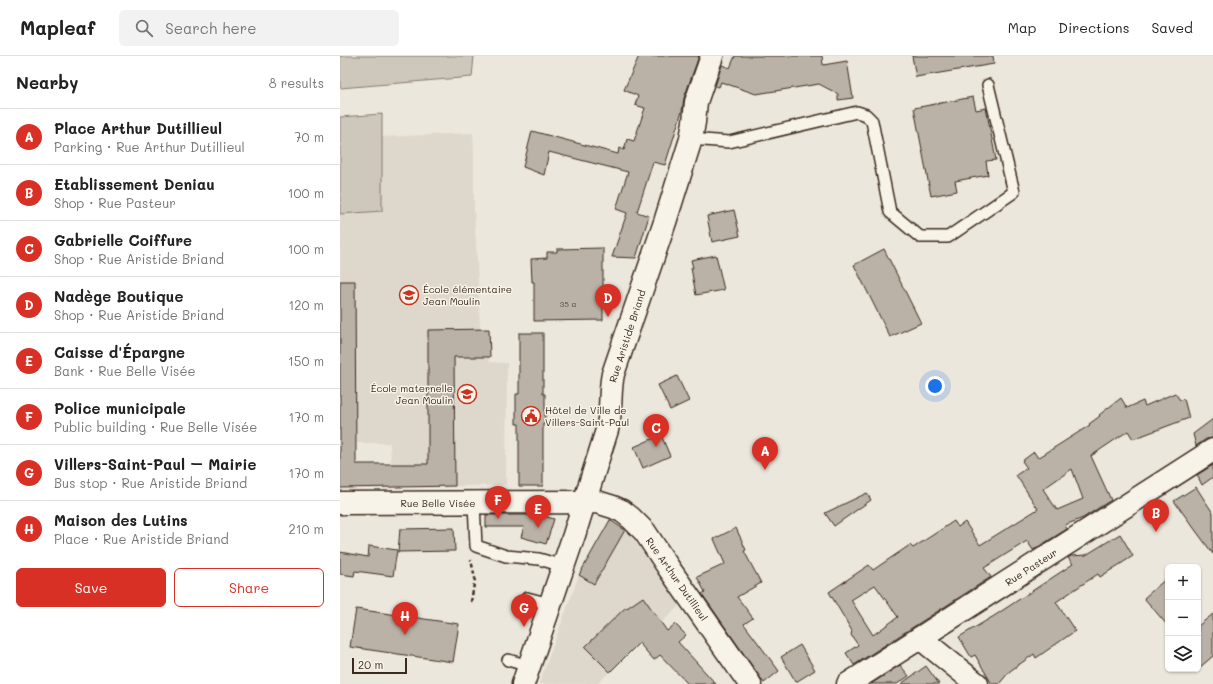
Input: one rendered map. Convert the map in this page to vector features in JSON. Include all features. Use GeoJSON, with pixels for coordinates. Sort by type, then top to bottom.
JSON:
{"type":"FeatureCollection","features":[{"type":"Feature","properties":{"kind":"street","name":"Rue Aristide Briand"},"geometry":{"type":"LineString","coordinates":[[526,675],[610,419],[611,383],[613,374],[665,222],[691,139],[696,102],[712,56]]}},
{"type":"Feature","properties":{"kind":"street","name":"Rue Pasteur"},"geometry":{"type":"LineString","coordinates":[[848,684],[1213,450]]}},
{"type":"Feature","properties":{"kind":"street","name":"Rue Belle Visée"},"geometry":{"type":"LineString","coordinates":[[340,503],[584,502]]}},
{"type":"Feature","properties":{"kind":"street","name":"Rue Arthur Dutillieul"},"geometry":{"type":"LineString","coordinates":[[584,502],[606,504],[631,518],[650,539],[660,557],[750,684]]}},
{"type":"Feature","properties":{"kind":"street"},"geometry":{"type":"LineString","coordinates":[[920,638],[977,684]]}},
{"type":"Feature","properties":{"kind":"lane"},"geometry":{"type":"LineString","coordinates":[[691,139],[729,142],[857,112],[866,115],[872,121],[890,212],[920,237],[948,237],[1014,192],[988,85]]}},
{"type":"Feature","properties":{"kind":"lane"},"geometry":{"type":"LineString","coordinates":[[474,503],[476,546],[506,556],[539,559],[563,566]]}},
{"type":"Feature","properties":{"kind":"lane"},"geometry":{"type":"LineString","coordinates":[[527,598],[550,604]]}},
{"type":"Feature","properties":{"kind":"lane"},"geometry":{"type":"LineString","coordinates":[[508,660],[526,675]]}},
{"type":"Feature","properties":{"kind":"path"},"geometry":{"type":"LineString","coordinates":[[471,602],[475,578],[471,559],[476,546]]}},
{"type":"Feature","properties":{"kind":"shaded area"},"geometry":{"type":"Polygon","coordinates":[[[340,56],[474,56],[472,77],[340,88],[340,56]]]}},
{"type":"Feature","properties":{"kind":"shaded area"},"geometry":{"type":"Polygon","coordinates":[[[382,114],[382,211],[340,214],[340,117],[382,114]]]}},
{"type":"Feature","properties":{"kind":"shaded area","name":"École élémentaire Jean Moulin"},"geometry":{"type":"Polygon","coordinates":[[[473,133],[474,209],[480,329],[489,329],[489,362],[507,363],[506,485],[428,487],[428,464],[391,464],[390,443],[340,443],[340,214],[382,211],[381,137],[473,133]]]}},
{"type":"Feature","properties":{"kind":"shaded area"},"geometry":{"type":"Polygon","coordinates":[[[610,520],[626,529],[681,604],[597,684],[539,684],[579,575],[610,520]]]}},
{"type":"Feature","properties":{"kind":"building"},"geometry":{"type":"Polygon","coordinates":[[[639,56],[699,56],[684,98],[682,111],[665,165],[653,162],[637,212],[649,216],[636,258],[612,257],[627,213],[616,209],[628,172],[549,152],[544,175],[523,167],[532,131],[618,154],[619,148],[624,150],[627,139],[634,141],[645,108],[635,105],[638,96],[624,90],[639,56]]]}},
{"type":"Feature","properties":{"kind":"building"},"geometry":{"type":"Polygon","coordinates":[[[735,56],[822,56],[823,65],[847,61],[853,98],[838,100],[838,94],[819,84],[756,94],[721,82],[719,87],[715,86],[722,65],[730,68],[735,56]]]}},
{"type":"Feature","properties":{"kind":"building"},"geometry":{"type":"Polygon","coordinates":[[[912,56],[993,56],[994,64],[916,77],[912,56]]]}},
{"type":"Feature","properties":{"kind":"building"},"geometry":{"type":"Polygon","coordinates":[[[973,97],[976,110],[986,108],[996,160],[986,161],[988,175],[955,181],[957,191],[931,196],[914,108],[973,97]]]}},
{"type":"Feature","properties":{"kind":"building"},"geometry":{"type":"Polygon","coordinates":[[[734,210],[740,236],[712,242],[707,216],[734,210]]]}},
{"type":"Feature","properties":{"kind":"building"},"geometry":{"type":"Polygon","coordinates":[[[603,248],[603,320],[534,321],[534,282],[532,282],[531,259],[547,258],[547,252],[557,252],[557,249],[603,248]]]}},
{"type":"Feature","properties":{"kind":"building"},"geometry":{"type":"Polygon","coordinates":[[[884,249],[921,323],[890,337],[854,265],[884,249]]]}},
{"type":"Feature","properties":{"kind":"building"},"geometry":{"type":"Polygon","coordinates":[[[716,255],[724,290],[696,295],[691,260],[716,255]]]}},
{"type":"Feature","properties":{"kind":"building"},"geometry":{"type":"Polygon","coordinates":[[[340,281],[355,281],[356,464],[428,464],[428,330],[489,329],[490,357],[454,357],[455,486],[340,488],[340,281]]]}},
{"type":"Feature","properties":{"kind":"building","name":"Hôtel de Ville de Villers-Saint-Paul"},"geometry":{"type":"Polygon","coordinates":[[[519,333],[543,333],[543,394],[545,394],[545,424],[543,424],[543,486],[519,486],[519,424],[516,424],[516,394],[519,394],[519,333]]]}},
{"type":"Feature","properties":{"kind":"building"},"geometry":{"type":"Polygon","coordinates":[[[677,376],[689,401],[670,410],[658,385],[677,376]]]}},
{"type":"Feature","properties":{"kind":"building"},"geometry":{"type":"Polygon","coordinates":[[[1175,393],[1180,400],[1184,399],[1189,418],[1133,439],[1128,431],[1091,456],[1111,500],[1083,518],[1065,525],[1067,529],[1033,550],[1027,541],[984,568],[991,577],[854,665],[846,653],[858,645],[851,635],[852,631],[829,592],[869,565],[873,570],[910,545],[913,548],[954,521],[958,527],[965,522],[980,545],[1038,509],[1016,475],[1027,468],[1022,461],[1034,452],[1038,458],[1090,425],[1089,424],[1100,416],[1099,415],[1121,398],[1127,408],[1143,401],[1145,406],[1175,393]],[[1072,469],[1043,489],[1057,510],[1083,499],[1072,469]],[[875,585],[851,600],[873,635],[898,617],[875,585]]]}},
{"type":"Feature","properties":{"kind":"building"},"geometry":{"type":"Polygon","coordinates":[[[1213,419],[1213,438],[1206,439],[1196,446],[1193,434],[1213,419]]]}},
{"type":"Feature","properties":{"kind":"building"},"geometry":{"type":"Polygon","coordinates":[[[661,435],[670,456],[643,468],[634,447],[661,435]]]}},
{"type":"Feature","properties":{"kind":"building"},"geometry":{"type":"Polygon","coordinates":[[[1213,465],[1213,477],[1202,485],[1197,475],[1213,465]]]}},
{"type":"Feature","properties":{"kind":"building"},"geometry":{"type":"Polygon","coordinates":[[[1196,487],[1213,513],[1213,554],[1174,501],[1196,487]]]}},
{"type":"Feature","properties":{"kind":"building"},"geometry":{"type":"Polygon","coordinates":[[[867,493],[871,500],[834,526],[825,513],[867,493]]]}},
{"type":"Feature","properties":{"kind":"building"},"geometry":{"type":"Polygon","coordinates":[[[486,515],[540,515],[554,519],[546,544],[521,537],[524,527],[486,527],[486,515]]]}},
{"type":"Feature","properties":{"kind":"building"},"geometry":{"type":"Polygon","coordinates":[[[610,520],[625,530],[594,584],[579,575],[610,520]]]}},
{"type":"Feature","properties":{"kind":"building"},"geometry":{"type":"Polygon","coordinates":[[[454,528],[455,551],[398,552],[400,529],[454,528]]]}},
{"type":"Feature","properties":{"kind":"building"},"geometry":{"type":"Polygon","coordinates":[[[736,528],[746,550],[744,551],[761,583],[737,597],[753,618],[744,624],[779,671],[764,683],[702,594],[705,592],[697,577],[725,564],[714,539],[736,528]]]}},
{"type":"Feature","properties":{"kind":"building"},"geometry":{"type":"Polygon","coordinates":[[[1120,534],[1133,556],[1100,577],[1098,574],[1056,602],[1075,631],[1036,658],[1034,654],[1010,671],[999,684],[992,684],[975,655],[971,657],[959,637],[1073,564],[1068,558],[1071,556],[1086,555],[1120,534]]]}},
{"type":"Feature","properties":{"kind":"building"},"geometry":{"type":"Polygon","coordinates":[[[369,546],[397,550],[393,576],[355,571],[354,576],[340,574],[340,552],[368,557],[369,546]]]}},
{"type":"Feature","properties":{"kind":"building"},"geometry":{"type":"Polygon","coordinates":[[[1165,580],[1165,622],[1144,598],[1165,580]]]}},
{"type":"Feature","properties":{"kind":"building"},"geometry":{"type":"Polygon","coordinates":[[[643,597],[667,631],[675,624],[686,635],[678,642],[716,684],[688,684],[660,655],[654,660],[639,643],[610,672],[585,647],[626,607],[627,608],[643,597]]]}},
{"type":"Feature","properties":{"kind":"building"},"geometry":{"type":"Polygon","coordinates":[[[356,609],[459,624],[453,662],[350,647],[356,609]]]}},
{"type":"Feature","properties":{"kind":"building"},"geometry":{"type":"Polygon","coordinates":[[[1213,614],[1213,656],[1201,666],[1201,636],[1201,624],[1213,614]]]}},
{"type":"Feature","properties":{"kind":"building"},"geometry":{"type":"Polygon","coordinates":[[[800,645],[815,670],[796,682],[781,657],[800,645]]]}},
{"type":"Feature","properties":{"kind":"building"},"geometry":{"type":"Polygon","coordinates":[[[900,665],[909,676],[897,684],[871,684],[900,665]]]}},
{"type":"Feature","properties":{"kind":"building"},"geometry":{"type":"Polygon","coordinates":[[[926,666],[939,684],[901,684],[926,666]]]}},
{"type":"Feature","properties":{"kind":"place","name":"École élémentaire Jean Moulin"},"geometry":{"type":"Point","coordinates":[409,295]}},
{"type":"Feature","properties":{"kind":"place","name":"Nadège Boutique"},"geometry":{"type":"Point","coordinates":[608,317]}},
{"type":"Feature","properties":{"kind":"place","name":"École maternelle Jean Moulin"},"geometry":{"type":"Point","coordinates":[467,394]}},
{"type":"Feature","properties":{"kind":"place","name":"Hôtel de Ville de Villers-Saint-Paul"},"geometry":{"type":"Point","coordinates":[531,416]}},
{"type":"Feature","properties":{"kind":"place","name":"Gabrielle Coiffure"},"geometry":{"type":"Point","coordinates":[656,447]}},
{"type":"Feature","properties":{"kind":"place","name":"Place Arthur Dutillieul"},"geometry":{"type":"Point","coordinates":[765,470]}},
{"type":"Feature","properties":{"kind":"place","name":"Police municipale"},"geometry":{"type":"Point","coordinates":[498,519]}},
{"type":"Feature","properties":{"kind":"place","name":"Caisse d'Épargne"},"geometry":{"type":"Point","coordinates":[538,528]}},
{"type":"Feature","properties":{"kind":"place","name":"Etablissement Deniau"},"geometry":{"type":"Point","coordinates":[1156,532]}},
{"type":"Feature","properties":{"kind":"place","name":"Villers-Saint-Paul – Mairie"},"geometry":{"type":"Point","coordinates":[524,627]}},
{"type":"Feature","properties":{"kind":"place","name":"Maison des Lutins"},"geometry":{"type":"Point","coordinates":[405,635]}}]}
